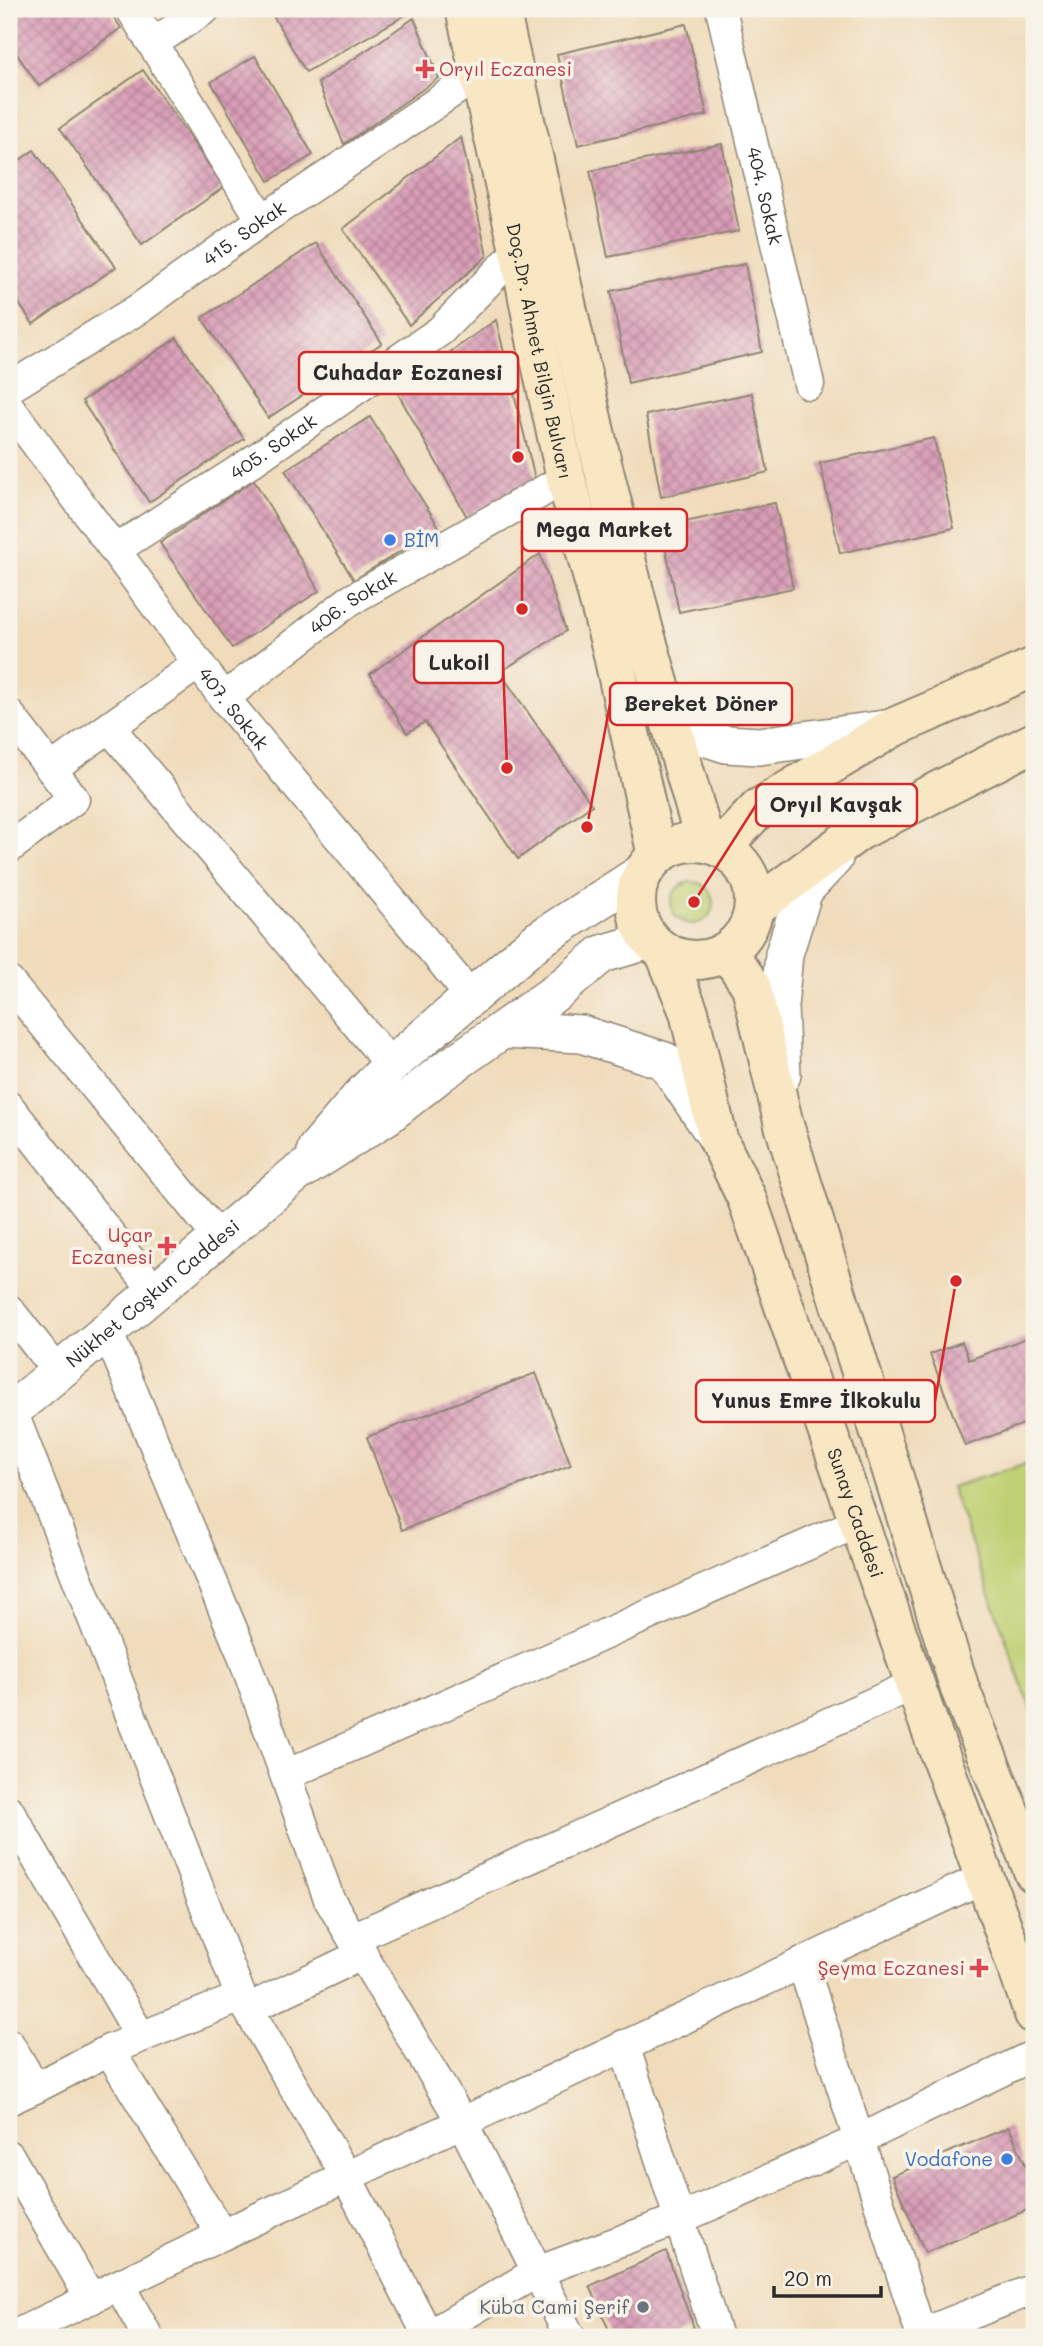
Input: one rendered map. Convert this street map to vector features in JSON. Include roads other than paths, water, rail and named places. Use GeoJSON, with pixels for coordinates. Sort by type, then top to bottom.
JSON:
{"type":"FeatureCollection","features":[{"type":"Feature","properties":{"kind":"main road","name":"Doç.Dr. Ahmet Bilgin Bulvarı"},"geometry":{"type":"LineString","coordinates":[[466,9],[566,478],[611,646],[650,864]]}},
{"type":"Feature","properties":{"kind":"main road","name":"Doç.Dr. Ahmet Bilgin Bulvarı"},"geometry":{"type":"LineString","coordinates":[[499,9],[599,450],[642,626],[671,726],[713,845]]}},
{"type":"Feature","properties":{"kind":"main road"},"geometry":{"type":"LineString","coordinates":[[713,845],[759,808],[892,728],[1034,667]]}},
{"type":"Feature","properties":{"kind":"main road"},"geometry":{"type":"LineString","coordinates":[[754,908],[859,831],[1034,742]]}},
{"type":"Feature","properties":{"kind":"main road"},"geometry":{"type":"LineString","coordinates":[[657,945],[679,958],[695,960],[711,958],[727,951],[740,940],[750,925],[754,908],[753,890],[747,873],[736,859],[713,845],[684,843],[665,850],[650,864],[637,889],[636,907],[641,924],[657,945],[689,1012],[718,1139]]}},
{"type":"Feature","properties":{"kind":"main road"},"geometry":{"type":"LineString","coordinates":[[727,951],[751,986],[784,1125],[960,1689],[1034,1873]]}},
{"type":"Feature","properties":{"kind":"main road","name":"Sunay Caddesi"},"geometry":{"type":"LineString","coordinates":[[718,1139],[747,1199],[915,1685],[1034,2014]]}},
{"type":"Feature","properties":{"kind":"street"},"geometry":{"type":"LineString","coordinates":[[131,9],[262,220]]}},
{"type":"Feature","properties":{"kind":"street"},"geometry":{"type":"LineString","coordinates":[[153,43],[205,9]]}},
{"type":"Feature","properties":{"kind":"street","name":"404. Sokak"},"geometry":{"type":"LineString","coordinates":[[721,9],[809,384]]}},
{"type":"Feature","properties":{"kind":"street","name":"415. Sokak"},"geometry":{"type":"LineString","coordinates":[[9,388],[140,308],[262,220],[479,74]]}},
{"type":"Feature","properties":{"kind":"street","name":"405. Sokak"},"geometry":{"type":"LineString","coordinates":[[115,550],[247,465],[440,331],[519,250]]}},
{"type":"Feature","properties":{"kind":"street","name":"407. Sokak"},"geometry":{"type":"LineString","coordinates":[[9,407],[224,698],[472,998]]}},
{"type":"Feature","properties":{"kind":"street","name":"406. Sokak"},"geometry":{"type":"LineString","coordinates":[[224,698],[349,601],[566,478]]}},
{"type":"Feature","properties":{"kind":"street"},"geometry":{"type":"LineString","coordinates":[[51,769],[199,663]]}},
{"type":"Feature","properties":{"kind":"street"},"geometry":{"type":"LineString","coordinates":[[9,714],[74,799],[9,848]]}},
{"type":"Feature","properties":{"kind":"street"},"geometry":{"type":"LineString","coordinates":[[671,726],[726,744],[760,746],[892,728]]}},
{"type":"Feature","properties":{"kind":"street"},"geometry":{"type":"LineString","coordinates":[[110,727],[391,1065]]}},
{"type":"Feature","properties":{"kind":"street"},"geometry":{"type":"LineString","coordinates":[[784,1125],[779,1007],[785,954],[804,890],[859,831]]}},
{"type":"Feature","properties":{"kind":"street"},"geometry":{"type":"LineString","coordinates":[[296,1174],[359,1097],[391,1065],[538,940],[650,864]]}},
{"type":"Feature","properties":{"kind":"street"},"geometry":{"type":"LineString","coordinates":[[296,1174],[387,1116],[602,954],[657,945]]}},
{"type":"Feature","properties":{"kind":"street"},"geometry":{"type":"LineString","coordinates":[[9,982],[218,1237]]}},
{"type":"Feature","properties":{"kind":"street","name":"Sunay Caddesi"},"geometry":{"type":"LineString","coordinates":[[504,1030],[581,1034],[665,1061],[718,1139]]}},
{"type":"Feature","properties":{"kind":"street"},"geometry":{"type":"LineString","coordinates":[[9,1107],[154,1290]]}},
{"type":"Feature","properties":{"kind":"street","name":"Nükhet Coşkun Caddesi"},"geometry":{"type":"LineString","coordinates":[[10,1412],[296,1174]]}},
{"type":"Feature","properties":{"kind":"street"},"geometry":{"type":"LineString","coordinates":[[9,1310],[58,1372]]}},
{"type":"Feature","properties":{"kind":"street"},"geometry":{"type":"LineString","coordinates":[[107,1331],[242,1653],[329,1899],[462,2122],[570,2337]]}},
{"type":"Feature","properties":{"kind":"street"},"geometry":{"type":"LineString","coordinates":[[10,1412],[244,2003],[346,2176],[428,2337],[537,2272],[679,2219],[859,2140],[1034,2055]]}},
{"type":"Feature","properties":{"kind":"street"},"geometry":{"type":"LineString","coordinates":[[286,1775],[859,1522]]}},
{"type":"Feature","properties":{"kind":"street"},"geometry":{"type":"LineString","coordinates":[[9,2044],[22,2094],[109,2050],[244,2003],[358,1946],[915,1685]]}},
{"type":"Feature","properties":{"kind":"street"},"geometry":{"type":"LineString","coordinates":[[9,1811],[141,2037]]}},
{"type":"Feature","properties":{"kind":"street"},"geometry":{"type":"LineString","coordinates":[[11,2337],[346,2176],[985,1877]]}},
{"type":"Feature","properties":{"kind":"street"},"geometry":{"type":"LineString","coordinates":[[802,1962],[917,2335],[1034,2289]]}},
{"type":"Feature","properties":{"kind":"street"},"geometry":{"type":"LineString","coordinates":[[624,2045],[717,2337]]}},
{"type":"Feature","properties":{"kind":"street"},"geometry":{"type":"LineString","coordinates":[[109,2050],[222,2235]]}},
{"type":"Feature","properties":{"kind":"street"},"geometry":{"type":"LineString","coordinates":[[9,2157],[91,2299]]}},
{"type":"Feature","properties":{"kind":"street"},"geometry":{"type":"LineString","coordinates":[[119,2285],[148,2337]]}},
{"type":"Feature","properties":{"kind":"place","name":"Oryıl Eczanesi"},"geometry":{"type":"Point","coordinates":[425,69]}},
{"type":"Feature","properties":{"kind":"place","name":"Cuhadar Eczanesi"},"geometry":{"type":"Point","coordinates":[518,457]}},
{"type":"Feature","properties":{"kind":"place","name":"BİM"},"geometry":{"type":"Point","coordinates":[390,540]}},
{"type":"Feature","properties":{"kind":"place","name":"Mega Market"},"geometry":{"type":"Point","coordinates":[522,609]}},
{"type":"Feature","properties":{"kind":"place","name":"Lukoil"},"geometry":{"type":"Point","coordinates":[507,768]}},
{"type":"Feature","properties":{"kind":"place","name":"Bereket Döner"},"geometry":{"type":"Point","coordinates":[587,827]}},
{"type":"Feature","properties":{"kind":"place","name":"Oryıl Kavşak"},"geometry":{"type":"Point","coordinates":[694,902]}},
{"type":"Feature","properties":{"kind":"place","name":"Uçar Eczanesi"},"geometry":{"type":"Point","coordinates":[167,1246]}},
{"type":"Feature","properties":{"kind":"place","name":"Yunus Emre İlkokulu"},"geometry":{"type":"Point","coordinates":[956,1281]}},
{"type":"Feature","properties":{"kind":"place","name":"Şeyma Eczanesi"},"geometry":{"type":"Point","coordinates":[979,1968]}},
{"type":"Feature","properties":{"kind":"place","name":"Vodafone"},"geometry":{"type":"Point","coordinates":[1007,2159]}},
{"type":"Feature","properties":{"kind":"place","name":"Küba Cami Şerif"},"geometry":{"type":"Point","coordinates":[643,2307]}}]}
